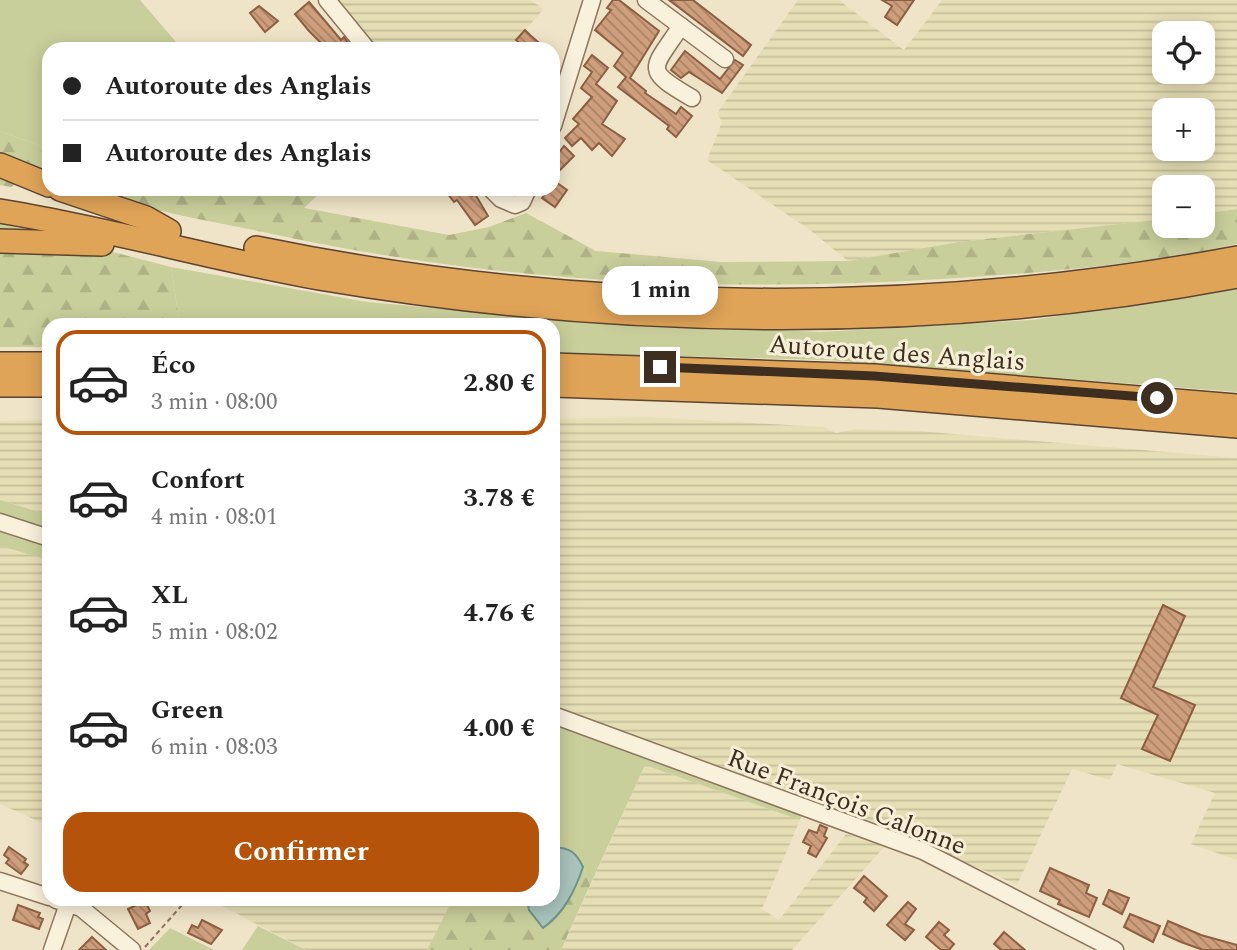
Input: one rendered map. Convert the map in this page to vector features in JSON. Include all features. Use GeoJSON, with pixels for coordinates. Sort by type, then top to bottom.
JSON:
{"type":"FeatureCollection","features":[{"type":"Feature","properties":{"kind":"highway"},"geometry":{"type":"LineString","coordinates":[[0,165],[42,182]]}},
{"type":"Feature","properties":{"kind":"highway"},"geometry":{"type":"LineString","coordinates":[[0,196],[317,277],[446,297],[594,311],[740,317],[873,316],[1079,300],[1237,276]]}},
{"type":"Feature","properties":{"kind":"highway"},"geometry":{"type":"LineString","coordinates":[[81,196],[146,218],[168,238]]}},
{"type":"Feature","properties":{"kind":"highway"},"geometry":{"type":"LineString","coordinates":[[0,211],[448,280],[594,293],[739,300],[873,298],[977,292],[1080,282],[1237,258]]}},
{"type":"Feature","properties":{"kind":"highway"},"geometry":{"type":"LineString","coordinates":[[0,241],[168,238]]}},
{"type":"Feature","properties":{"kind":"highway"},"geometry":{"type":"LineString","coordinates":[[0,365],[42,364]]}},
{"type":"Feature","properties":{"kind":"highway","name":"Autoroute des Anglais"},"geometry":{"type":"LineString","coordinates":[[560,365],[874,376],[1237,406]]}},
{"type":"Feature","properties":{"kind":"highway"},"geometry":{"type":"LineString","coordinates":[[0,385],[42,385]]}},
{"type":"Feature","properties":{"kind":"highway","name":"Autoroute des Anglais"},"geometry":{"type":"LineString","coordinates":[[560,385],[878,396],[1237,426]]}},
{"type":"Feature","properties":{"kind":"street"},"geometry":{"type":"LineString","coordinates":[[327,0],[361,42]]}},
{"type":"Feature","properties":{"kind":"street"},"geometry":{"type":"LineString","coordinates":[[560,103],[592,0]]}},
{"type":"Feature","properties":{"kind":"street"},"geometry":{"type":"LineString","coordinates":[[646,0],[725,59]]}},
{"type":"Feature","properties":{"kind":"street"},"geometry":{"type":"LineString","coordinates":[[681,26],[655,68],[661,80],[692,98]]}},
{"type":"Feature","properties":{"kind":"street"},"geometry":{"type":"LineString","coordinates":[[499,196],[509,204],[518,204],[523,196]]}},
{"type":"Feature","properties":{"kind":"street"},"geometry":{"type":"LineString","coordinates":[[0,522],[42,536]]}},
{"type":"Feature","properties":{"kind":"street","name":"Rue François Calonne"},"geometry":{"type":"LineString","coordinates":[[560,718],[923,851],[1115,950]]}},
{"type":"Feature","properties":{"kind":"street"},"geometry":{"type":"LineString","coordinates":[[0,881],[42,895]]}},
{"type":"Feature","properties":{"kind":"street"},"geometry":{"type":"LineString","coordinates":[[52,950],[61,906]]}},
{"type":"Feature","properties":{"kind":"street"},"geometry":{"type":"LineString","coordinates":[[75,906],[81,908],[132,950]]}},
{"type":"Feature","properties":{"kind":"path"},"geometry":{"type":"LineString","coordinates":[[142,950],[181,906]]}},
{"type":"Feature","properties":{"kind":"shaded area"},"geometry":{"type":"Polygon","coordinates":[[[335,0],[530,0],[544,9],[514,42],[369,42],[335,0]]]}},
{"type":"Feature","properties":{"kind":"shaded area"},"geometry":{"type":"Polygon","coordinates":[[[798,0],[839,0],[904,50],[942,0],[1237,0],[1237,209],[1215,212],[1215,175],[1152,175],[1152,220],[959,242],[848,261],[810,230],[707,160],[722,122],[717,113],[798,0]]]}},
{"type":"Feature","properties":{"kind":"shaded area"},"geometry":{"type":"Polygon","coordinates":[[[646,417],[824,427],[836,433],[855,429],[918,431],[1237,458],[1237,860],[1191,844],[1215,793],[1117,764],[1110,780],[1072,769],[1017,885],[898,832],[807,803],[560,710],[560,419],[646,417]]]}},
{"type":"Feature","properties":{"kind":"shaded area"},"geometry":{"type":"Polygon","coordinates":[[[42,420],[42,513],[0,500],[0,421],[42,420]]]}},
{"type":"Feature","properties":{"kind":"shaded area"},"geometry":{"type":"Polygon","coordinates":[[[0,546],[42,558],[42,823],[0,804],[0,546]]]}},
{"type":"Feature","properties":{"kind":"shaded area"},"geometry":{"type":"Polygon","coordinates":[[[645,765],[800,820],[762,909],[779,920],[846,834],[885,846],[792,950],[561,950],[645,765]]]}},
{"type":"Feature","properties":{"kind":"shaded area"},"geometry":{"type":"Polygon","coordinates":[[[222,906],[449,906],[427,950],[306,950],[222,906]]]}},
{"type":"Feature","properties":{"kind":"green space"},"geometry":{"type":"Polygon","coordinates":[[[0,0],[140,0],[176,42],[42,42],[42,146],[0,131],[0,0]]]}},
{"type":"Feature","properties":{"kind":"green space"},"geometry":{"type":"Polygon","coordinates":[[[0,131],[42,146],[42,172],[37,170],[11,187],[0,185],[0,131]]]}},
{"type":"Feature","properties":{"kind":"green space"},"geometry":{"type":"Polygon","coordinates":[[[108,196],[317,196],[304,208],[449,235],[489,227],[526,213],[596,251],[722,262],[848,261],[959,242],[1152,220],[1152,238],[1215,238],[1215,212],[1237,209],[1237,244],[1164,257],[1016,274],[855,283],[685,283],[600,280],[432,262],[348,249],[174,214],[108,196]]]}},
{"type":"Feature","properties":{"kind":"green space"},"geometry":{"type":"Polygon","coordinates":[[[0,223],[171,267],[179,318],[42,318],[42,347],[0,347],[0,223]]]}},
{"type":"Feature","properties":{"kind":"green space"},"geometry":{"type":"Polygon","coordinates":[[[171,267],[367,302],[554,318],[179,318],[171,267]]]}},
{"type":"Feature","properties":{"kind":"green space"},"geometry":{"type":"Polygon","coordinates":[[[1237,288],[1237,392],[828,360],[560,353],[560,318],[820,332],[1032,320],[1237,288]]]}},
{"type":"Feature","properties":{"kind":"green space"},"geometry":{"type":"Polygon","coordinates":[[[0,500],[42,513],[42,558],[0,546],[0,500]]]}},
{"type":"Feature","properties":{"kind":"green space"},"geometry":{"type":"Polygon","coordinates":[[[560,710],[807,803],[800,820],[645,765],[590,885],[578,858],[561,848],[560,710]]]}},
{"type":"Feature","properties":{"kind":"green space"},"geometry":{"type":"Polygon","coordinates":[[[583,867],[590,885],[561,950],[427,950],[449,906],[528,906],[529,910],[538,906],[560,906],[560,897],[575,890],[583,867]]]}},
{"type":"Feature","properties":{"kind":"green space"},"geometry":{"type":"Polygon","coordinates":[[[258,926],[306,950],[242,950],[258,926]]]}},
{"type":"Feature","properties":{"kind":"green space"},"geometry":{"type":"Polygon","coordinates":[[[170,928],[214,950],[149,950],[170,928]]]}},
{"type":"Feature","properties":{"kind":"water"},"geometry":{"type":"Polygon","coordinates":[[[560,848],[572,852],[583,867],[568,901],[557,916],[543,928],[528,906],[560,906],[560,848]]]}},
{"type":"Feature","properties":{"kind":"building"},"geometry":{"type":"Polygon","coordinates":[[[613,0],[619,0],[659,31],[630,78],[646,91],[645,93],[676,114],[681,107],[692,116],[676,137],[667,129],[669,126],[618,87],[626,77],[614,66],[623,53],[595,30],[611,10],[607,8],[613,0]]]}},
{"type":"Feature","properties":{"kind":"building"},"geometry":{"type":"Polygon","coordinates":[[[669,0],[693,0],[751,45],[743,56],[669,0]]]}},
{"type":"Feature","properties":{"kind":"building"},"geometry":{"type":"Polygon","coordinates":[[[882,0],[914,0],[897,25],[885,17],[892,6],[882,0]]]}},
{"type":"Feature","properties":{"kind":"building"},"geometry":{"type":"Polygon","coordinates":[[[309,2],[341,40],[344,37],[348,42],[320,42],[295,14],[309,2]]]}},
{"type":"Feature","properties":{"kind":"building"},"geometry":{"type":"Polygon","coordinates":[[[259,6],[278,21],[265,32],[250,13],[259,6]]]}},
{"type":"Feature","properties":{"kind":"building"},"geometry":{"type":"Polygon","coordinates":[[[525,30],[538,42],[518,42],[516,40],[525,30]]]}},
{"type":"Feature","properties":{"kind":"building"},"geometry":{"type":"Polygon","coordinates":[[[685,51],[720,79],[735,60],[743,65],[722,93],[689,72],[681,78],[671,70],[685,51]]]}},
{"type":"Feature","properties":{"kind":"building"},"geometry":{"type":"Polygon","coordinates":[[[592,55],[608,68],[596,84],[617,101],[602,124],[625,139],[612,156],[599,143],[592,150],[581,138],[572,146],[565,138],[579,124],[573,119],[592,97],[581,88],[592,72],[584,66],[592,55]]]}},
{"type":"Feature","properties":{"kind":"building"},"geometry":{"type":"Polygon","coordinates":[[[564,146],[574,156],[560,170],[560,151],[564,146]]]}},
{"type":"Feature","properties":{"kind":"building"},"geometry":{"type":"Polygon","coordinates":[[[560,185],[567,190],[555,207],[542,198],[560,196],[560,185]]]}},
{"type":"Feature","properties":{"kind":"building"},"geometry":{"type":"Polygon","coordinates":[[[449,196],[476,196],[488,216],[475,225],[457,200],[454,202],[449,196]]]}},
{"type":"Feature","properties":{"kind":"building"},"geometry":{"type":"Polygon","coordinates":[[[1163,605],[1185,616],[1153,687],[1195,705],[1170,761],[1142,749],[1158,715],[1121,698],[1163,605]]]}},
{"type":"Feature","properties":{"kind":"building"},"geometry":{"type":"Polygon","coordinates":[[[820,825],[827,828],[824,836],[827,838],[816,857],[808,853],[811,846],[803,842],[809,830],[817,833],[820,825]]]}},
{"type":"Feature","properties":{"kind":"building"},"geometry":{"type":"Polygon","coordinates":[[[9,847],[26,859],[24,862],[28,865],[21,874],[6,863],[9,859],[4,855],[9,847]]]}},
{"type":"Feature","properties":{"kind":"building"},"geometry":{"type":"Polygon","coordinates":[[[1050,868],[1089,885],[1086,893],[1097,898],[1089,917],[1058,904],[1060,900],[1040,891],[1050,868]]]}},
{"type":"Feature","properties":{"kind":"building"},"geometry":{"type":"Polygon","coordinates":[[[864,876],[887,896],[874,911],[864,902],[867,898],[854,888],[864,876]]]}},
{"type":"Feature","properties":{"kind":"building"},"geometry":{"type":"Polygon","coordinates":[[[1109,890],[1129,898],[1122,914],[1103,904],[1109,890]]]}},
{"type":"Feature","properties":{"kind":"building"},"geometry":{"type":"Polygon","coordinates":[[[908,902],[916,909],[905,924],[914,930],[905,940],[887,925],[908,902]]]}},
{"type":"Feature","properties":{"kind":"building"},"geometry":{"type":"Polygon","coordinates":[[[18,905],[40,913],[38,917],[43,919],[39,929],[13,920],[18,905]]]}},
{"type":"Feature","properties":{"kind":"building"},"geometry":{"type":"Polygon","coordinates":[[[148,906],[150,911],[146,914],[150,923],[138,929],[128,909],[148,906]]]}},
{"type":"Feature","properties":{"kind":"building"},"geometry":{"type":"Polygon","coordinates":[[[1130,914],[1160,926],[1153,942],[1124,927],[1130,914]]]}},
{"type":"Feature","properties":{"kind":"building"},"geometry":{"type":"Polygon","coordinates":[[[202,920],[222,930],[211,944],[188,933],[192,925],[198,928],[202,920]]]}},
{"type":"Feature","properties":{"kind":"building"},"geometry":{"type":"Polygon","coordinates":[[[1168,921],[1201,935],[1237,945],[1237,950],[1203,950],[1181,942],[1163,934],[1168,921]]]}},
{"type":"Feature","properties":{"kind":"building"},"geometry":{"type":"Polygon","coordinates":[[[939,922],[949,930],[944,935],[954,944],[949,950],[941,950],[926,937],[939,922]]]}},
{"type":"Feature","properties":{"kind":"building"},"geometry":{"type":"Polygon","coordinates":[[[1004,932],[1025,950],[1001,950],[994,944],[1004,932]]]}},
{"type":"Feature","properties":{"kind":"building"},"geometry":{"type":"Polygon","coordinates":[[[92,937],[106,950],[79,950],[92,937]]]}},
{"type":"Feature","properties":{"kind":"route"},"geometry":{"type":"LineString","coordinates":[[660,367],[874,376],[1157,398]]}}]}
